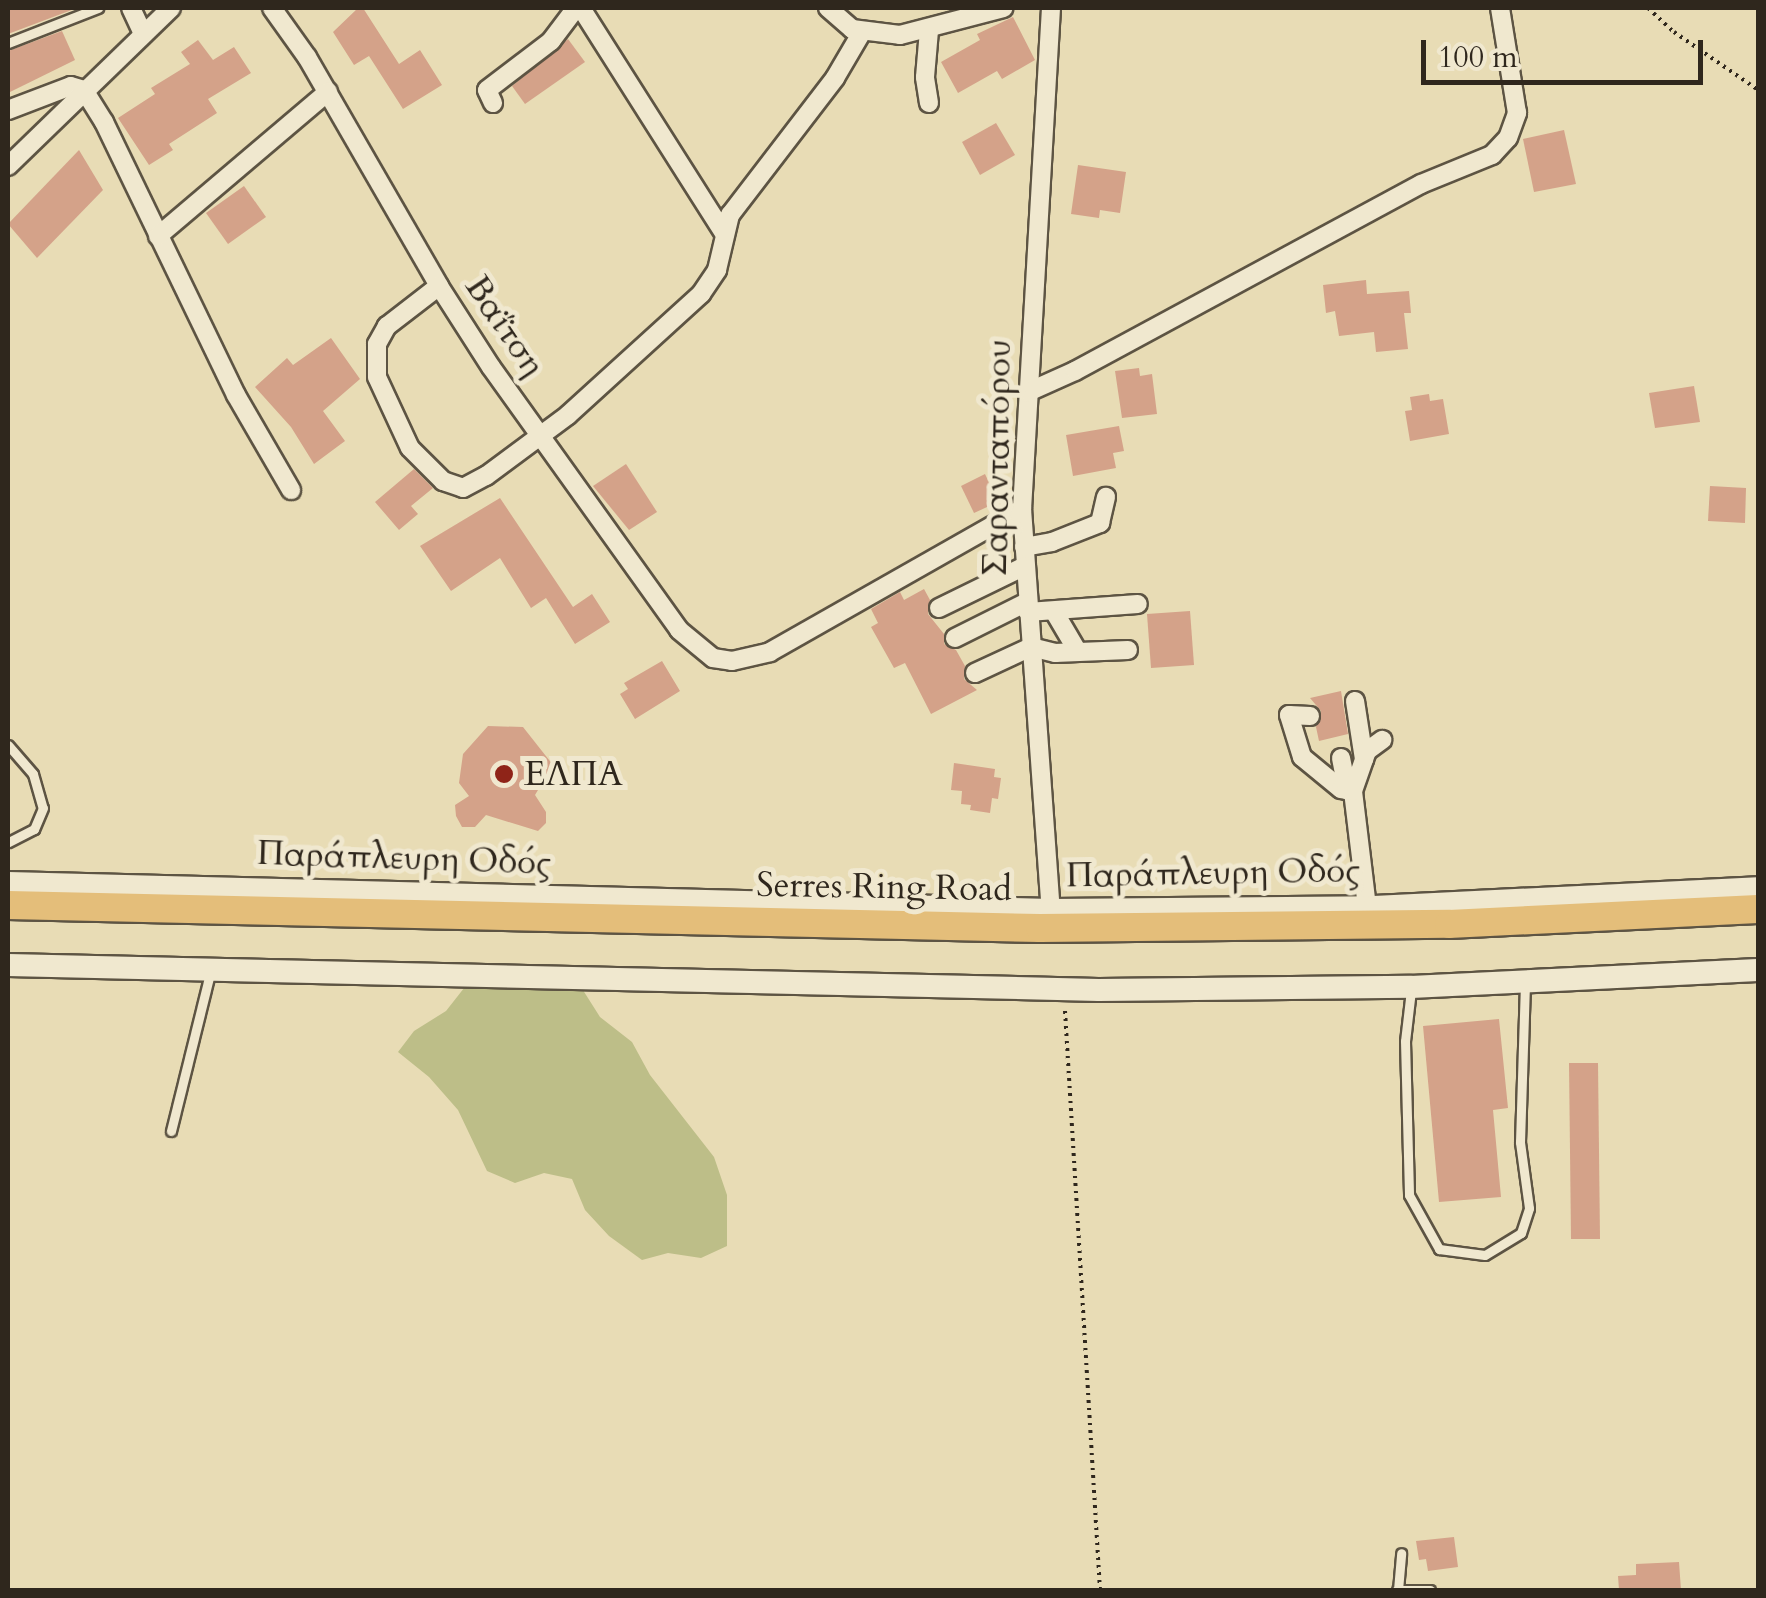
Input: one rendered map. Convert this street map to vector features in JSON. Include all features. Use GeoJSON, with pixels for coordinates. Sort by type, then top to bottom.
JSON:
{"type":"FeatureCollection","features":[{"type":"Feature","properties":{"kind":"main road","name":"Serres Ring Road"},"geometry":{"type":"LineString","coordinates":[[8,905],[1040,928],[1448,924],[1758,909]]}},
{"type":"Feature","properties":{"kind":"street"},"geometry":{"type":"LineString","coordinates":[[131,8],[143,34]]}},
{"type":"Feature","properties":{"kind":"street"},"geometry":{"type":"LineString","coordinates":[[8,166],[172,8]]}},
{"type":"Feature","properties":{"kind":"street","name":"Βαΐτση"},"geometry":{"type":"LineString","coordinates":[[272,8],[328,92],[439,286],[540,436],[679,630],[713,658],[732,662],[770,652],[844,606],[881,590],[1022,508]]}},
{"type":"Feature","properties":{"kind":"street"},"geometry":{"type":"LineString","coordinates":[[493,103],[487,90],[504,72],[551,41],[578,8],[723,232]]}},
{"type":"Feature","properties":{"kind":"street"},"geometry":{"type":"LineString","coordinates":[[828,8],[844,26],[862,32],[900,35],[1004,8]]}},
{"type":"Feature","properties":{"kind":"street","name":"Σαρανταπόρου"},"geometry":{"type":"LineString","coordinates":[[1051,8],[1022,508],[1051,910]]}},
{"type":"Feature","properties":{"kind":"street"},"geometry":{"type":"LineString","coordinates":[[1028,392],[1076,371],[1420,184],[1492,155],[1508,138],[1517,113],[1500,8]]}},
{"type":"Feature","properties":{"kind":"street"},"geometry":{"type":"LineString","coordinates":[[929,30],[925,77],[929,104]]}},
{"type":"Feature","properties":{"kind":"street"},"geometry":{"type":"LineString","coordinates":[[439,286],[396,317],[377,344],[377,377],[410,448],[443,482],[462,488],[540,436],[701,294],[717,270],[723,232],[736,205],[835,78],[862,32]]}},
{"type":"Feature","properties":{"kind":"street"},"geometry":{"type":"LineString","coordinates":[[8,110],[71,86],[84,90],[104,122],[236,395],[292,490]]}},
{"type":"Feature","properties":{"kind":"street"},"geometry":{"type":"LineString","coordinates":[[158,236],[328,92]]}},
{"type":"Feature","properties":{"kind":"street"},"geometry":{"type":"LineString","coordinates":[[1024,546],[1052,542],[1100,523],[1106,497]]}},
{"type":"Feature","properties":{"kind":"street"},"geometry":{"type":"LineString","coordinates":[[939,608],[1025,566]]}},
{"type":"Feature","properties":{"kind":"street"},"geometry":{"type":"LineString","coordinates":[[955,638],[1027,608],[1055,613],[1138,604]]}},
{"type":"Feature","properties":{"kind":"street"},"geometry":{"type":"LineString","coordinates":[[1055,613],[1078,652]]}},
{"type":"Feature","properties":{"kind":"street"},"geometry":{"type":"LineString","coordinates":[[975,672],[1031,647],[1056,654],[1128,650]]}},
{"type":"Feature","properties":{"kind":"street"},"geometry":{"type":"LineString","coordinates":[[1355,701],[1364,759]]}},
{"type":"Feature","properties":{"kind":"street"},"geometry":{"type":"LineString","coordinates":[[1310,716],[1289,715],[1302,757],[1350,790]]}},
{"type":"Feature","properties":{"kind":"street"},"geometry":{"type":"LineString","coordinates":[[1350,790],[1367,751],[1382,740]]}},
{"type":"Feature","properties":{"kind":"street"},"geometry":{"type":"LineString","coordinates":[[1340,758],[1350,790],[1367,907]]}},
{"type":"Feature","properties":{"kind":"street","name":"Παράπλευρη Οδός"},"geometry":{"type":"LineString","coordinates":[[8,883],[1051,910],[1367,907],[1758,888]]}},
{"type":"Feature","properties":{"kind":"street"},"geometry":{"type":"LineString","coordinates":[[8,965],[1064,990],[1411,987],[1758,970]]}},
{"type":"Feature","properties":{"kind":"lane"},"geometry":{"type":"LineString","coordinates":[[8,44],[98,8]]}},
{"type":"Feature","properties":{"kind":"lane"},"geometry":{"type":"LineString","coordinates":[[8,744],[33,774],[43,808],[34,829],[8,842]]}},
{"type":"Feature","properties":{"kind":"lane"},"geometry":{"type":"LineString","coordinates":[[171,1131],[211,970]]}},
{"type":"Feature","properties":{"kind":"lane"},"geometry":{"type":"LineString","coordinates":[[1411,987],[1406,1041],[1409,1196],[1439,1249],[1485,1256],[1521,1234],[1529,1208],[1520,1142],[1525,982]]}},
{"type":"Feature","properties":{"kind":"lane"},"geometry":{"type":"LineString","coordinates":[[1401,1552],[1398,1590],[1430,1590]]}},
{"type":"Feature","properties":{"kind":"path"},"geometry":{"type":"LineString","coordinates":[[1650,8],[1674,32],[1758,90]]}},
{"type":"Feature","properties":{"kind":"path"},"geometry":{"type":"LineString","coordinates":[[1064,990],[1100,1590]]}},
{"type":"Feature","properties":{"kind":"green space"},"geometry":{"type":"Polygon","coordinates":[[[468,983],[581,987],[600,1017],[632,1042],[650,1075],[714,1157],[727,1195],[727,1246],[701,1258],[668,1253],[642,1260],[609,1236],[585,1210],[572,1179],[544,1173],[515,1183],[487,1171],[458,1110],[429,1077],[398,1052],[414,1031],[446,1011],[468,983]]]}},
{"type":"Feature","properties":{"kind":"building"},"geometry":{"type":"Polygon","coordinates":[[[8,8],[77,8],[8,34],[8,8]]]}},
{"type":"Feature","properties":{"kind":"building"},"geometry":{"type":"Polygon","coordinates":[[[358,8],[363,8],[399,64],[420,50],[442,85],[403,109],[369,56],[354,65],[333,32],[358,8]]]}},
{"type":"Feature","properties":{"kind":"building"},"geometry":{"type":"Polygon","coordinates":[[[1013,17],[1035,60],[1002,79],[997,71],[958,93],[941,62],[980,40],[977,34],[1013,17]]]}},
{"type":"Feature","properties":{"kind":"building"},"geometry":{"type":"Polygon","coordinates":[[[62,31],[75,60],[8,93],[8,51],[62,31]]]}},
{"type":"Feature","properties":{"kind":"building"},"geometry":{"type":"Polygon","coordinates":[[[568,39],[585,62],[525,104],[512,86],[568,39]]]}},
{"type":"Feature","properties":{"kind":"building"},"geometry":{"type":"Polygon","coordinates":[[[198,40],[213,60],[234,47],[251,73],[208,99],[217,113],[169,144],[173,150],[149,165],[118,118],[155,94],[151,88],[190,64],[181,52],[198,40]]]}},
{"type":"Feature","properties":{"kind":"building"},"geometry":{"type":"Polygon","coordinates":[[[996,123],[1015,155],[980,175],[962,142],[996,123]]]}},
{"type":"Feature","properties":{"kind":"building"},"geometry":{"type":"Polygon","coordinates":[[[1564,130],[1576,184],[1534,192],[1523,139],[1564,130]]]}},
{"type":"Feature","properties":{"kind":"building"},"geometry":{"type":"Polygon","coordinates":[[[79,150],[103,190],[37,258],[8,224],[79,150]]]}},
{"type":"Feature","properties":{"kind":"building"},"geometry":{"type":"Polygon","coordinates":[[[1078,165],[1126,172],[1120,213],[1100,210],[1099,218],[1071,214],[1078,165]]]}},
{"type":"Feature","properties":{"kind":"building"},"geometry":{"type":"Polygon","coordinates":[[[244,186],[266,217],[228,244],[206,213],[244,186]]]}},
{"type":"Feature","properties":{"kind":"building"},"geometry":{"type":"Polygon","coordinates":[[[1366,280],[1367,294],[1409,291],[1411,313],[1404,313],[1408,349],[1376,352],[1374,332],[1339,336],[1335,311],[1326,313],[1323,285],[1366,280]]]}},
{"type":"Feature","properties":{"kind":"building"},"geometry":{"type":"Polygon","coordinates":[[[331,338],[360,379],[323,411],[345,441],[314,464],[291,427],[255,387],[287,358],[293,365],[331,338]]]}},
{"type":"Feature","properties":{"kind":"building"},"geometry":{"type":"Polygon","coordinates":[[[1139,368],[1140,376],[1152,374],[1157,414],[1122,418],[1115,371],[1139,368]]]}},
{"type":"Feature","properties":{"kind":"building"},"geometry":{"type":"Polygon","coordinates":[[[1694,386],[1700,422],[1655,428],[1649,393],[1694,386]]]}},
{"type":"Feature","properties":{"kind":"building"},"geometry":{"type":"Polygon","coordinates":[[[1429,394],[1430,401],[1443,399],[1449,434],[1410,441],[1405,411],[1412,410],[1410,397],[1429,394]]]}},
{"type":"Feature","properties":{"kind":"building"},"geometry":{"type":"Polygon","coordinates":[[[1119,426],[1124,451],[1113,453],[1116,468],[1073,476],[1066,435],[1119,426]]]}},
{"type":"Feature","properties":{"kind":"building"},"geometry":{"type":"Polygon","coordinates":[[[626,464],[657,512],[629,530],[593,486],[626,464]]]}},
{"type":"Feature","properties":{"kind":"building"},"geometry":{"type":"Polygon","coordinates":[[[414,469],[433,488],[411,506],[418,514],[399,530],[375,502],[414,469]]]}},
{"type":"Feature","properties":{"kind":"building"},"geometry":{"type":"Polygon","coordinates":[[[985,474],[998,502],[974,513],[961,486],[985,474]]]}},
{"type":"Feature","properties":{"kind":"building"},"geometry":{"type":"Polygon","coordinates":[[[1710,486],[1746,488],[1745,523],[1708,521],[1710,486]]]}},
{"type":"Feature","properties":{"kind":"building"},"geometry":{"type":"Polygon","coordinates":[[[500,498],[573,607],[592,594],[610,622],[575,644],[546,598],[531,608],[500,558],[451,591],[420,546],[500,498]]]}},
{"type":"Feature","properties":{"kind":"building"},"geometry":{"type":"Polygon","coordinates":[[[924,589],[930,600],[928,614],[944,634],[944,644],[956,650],[965,666],[964,679],[977,690],[931,714],[905,663],[894,668],[871,627],[878,623],[871,609],[900,592],[904,600],[924,589]]]}},
{"type":"Feature","properties":{"kind":"building"},"geometry":{"type":"Polygon","coordinates":[[[1190,611],[1194,665],[1151,668],[1147,614],[1190,611]]]}},
{"type":"Feature","properties":{"kind":"building"},"geometry":{"type":"Polygon","coordinates":[[[662,661],[680,691],[635,719],[620,694],[628,689],[624,683],[662,661]]]}},
{"type":"Feature","properties":{"kind":"building"},"geometry":{"type":"Polygon","coordinates":[[[1341,691],[1348,734],[1319,741],[1316,727],[1321,711],[1310,698],[1341,691]]]}},
{"type":"Feature","properties":{"kind":"building","name":"ΕΛΠΑ"},"geometry":{"type":"Polygon","coordinates":[[[488,726],[523,727],[553,765],[535,795],[546,812],[546,823],[538,831],[486,815],[475,827],[462,827],[456,816],[455,805],[469,796],[459,783],[463,754],[488,726]]]}},
{"type":"Feature","properties":{"kind":"building"},"geometry":{"type":"Polygon","coordinates":[[[954,763],[995,769],[994,777],[1001,778],[998,799],[992,798],[990,813],[970,810],[971,805],[961,804],[962,791],[951,790],[954,763]]]}},
{"type":"Feature","properties":{"kind":"building"},"geometry":{"type":"Polygon","coordinates":[[[1499,1019],[1508,1108],[1493,1110],[1501,1197],[1439,1202],[1423,1026],[1499,1019]]]}},
{"type":"Feature","properties":{"kind":"building"},"geometry":{"type":"Polygon","coordinates":[[[1569,1063],[1598,1063],[1600,1239],[1571,1239],[1569,1063]]]}},
{"type":"Feature","properties":{"kind":"building"},"geometry":{"type":"Polygon","coordinates":[[[1454,1537],[1458,1567],[1428,1571],[1426,1559],[1419,1560],[1416,1541],[1454,1537]]]}},
{"type":"Feature","properties":{"kind":"building"},"geometry":{"type":"Polygon","coordinates":[[[1679,1562],[1681,1590],[1619,1590],[1618,1576],[1636,1575],[1636,1564],[1679,1562]]]}},
{"type":"Feature","properties":{"kind":"place","name":"ΕΛΠΑ"},"geometry":{"type":"Point","coordinates":[504,774]}}]}
